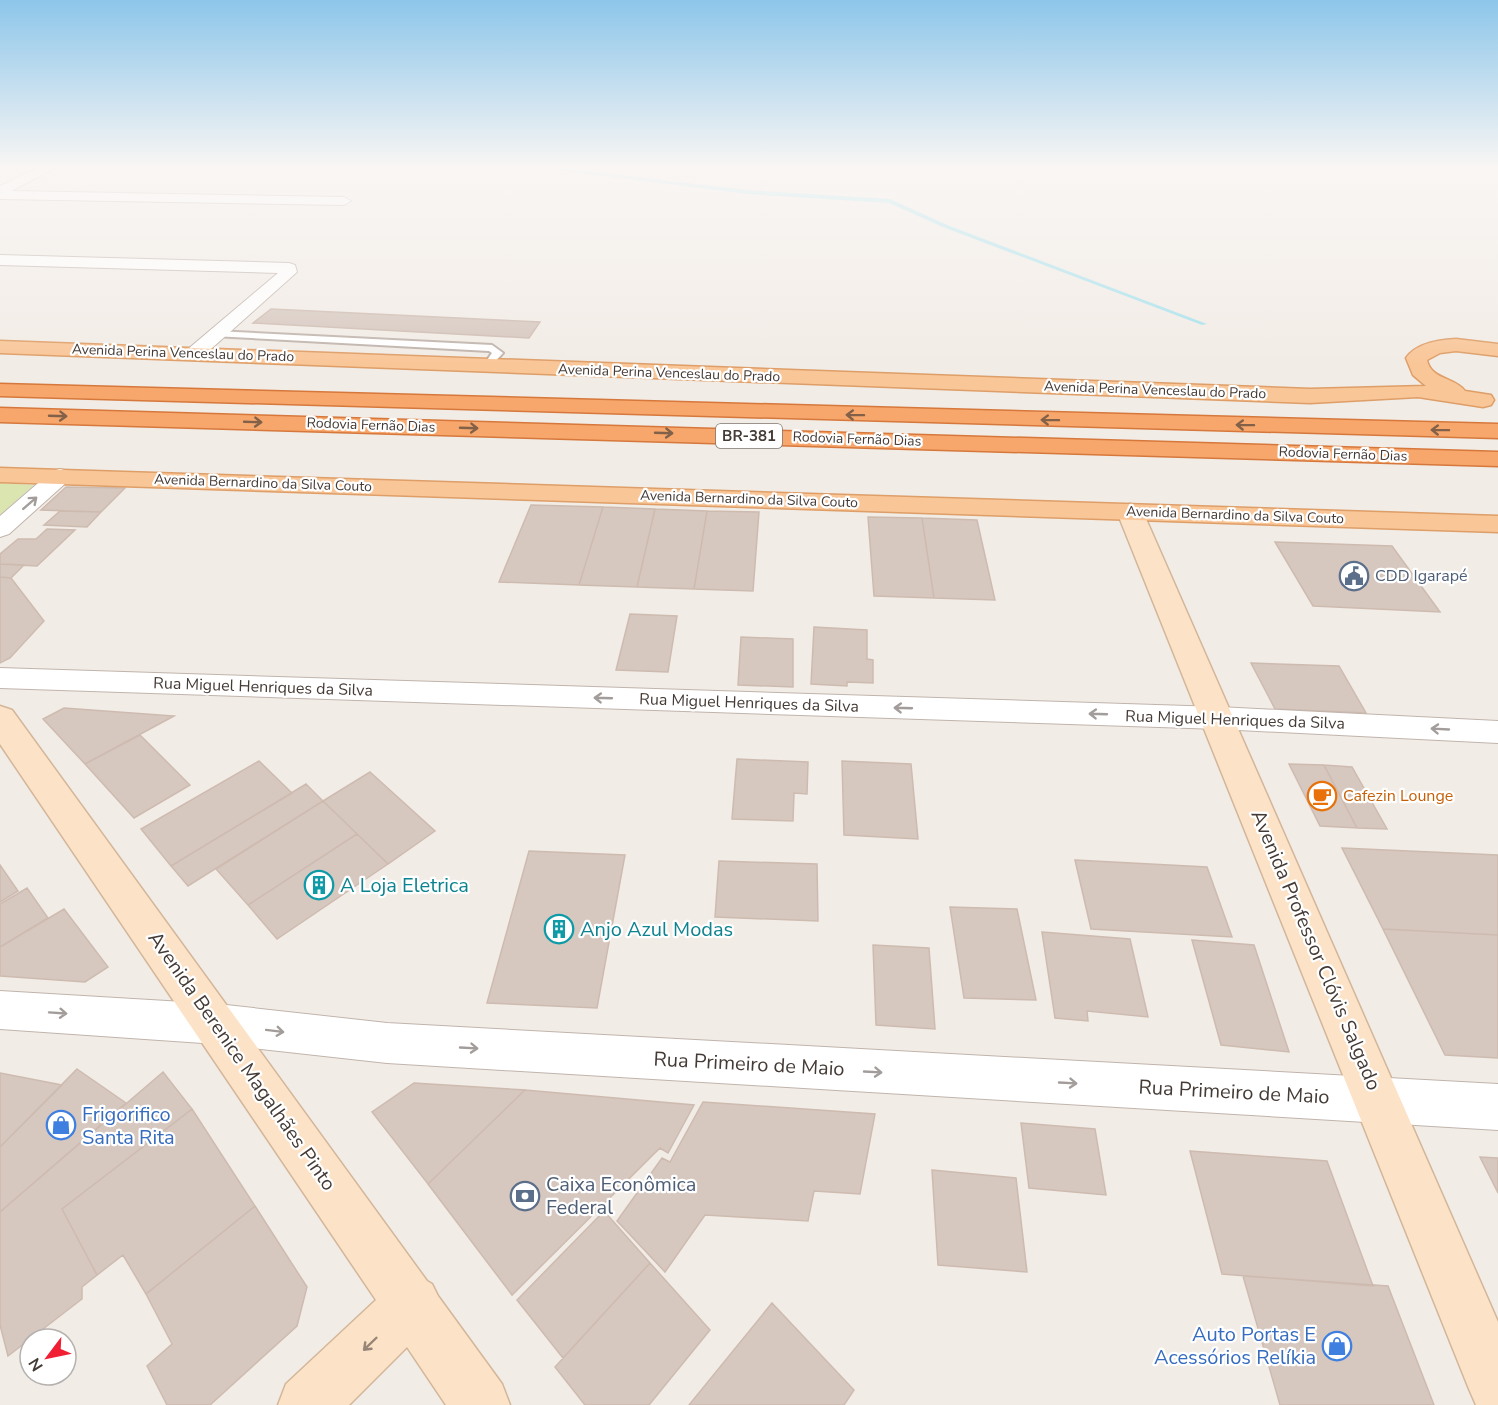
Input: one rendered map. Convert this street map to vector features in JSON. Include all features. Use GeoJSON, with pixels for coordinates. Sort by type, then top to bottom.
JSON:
{"type":"FeatureCollection","features":[{"type":"Feature","properties":{"kind":"highway","name":"Rodovia Fernão Dias"},"geometry":{"type":"LineString","coordinates":[[0,390],[1498,431]]}},
{"type":"Feature","properties":{"kind":"highway","name":"Rodovia Fernão Dias"},"geometry":{"type":"LineString","coordinates":[[0,415],[1498,459]]}},
{"type":"Feature","properties":{"kind":"main road","name":"Avenida Perina Venceslau do Prado"},"geometry":{"type":"LineString","coordinates":[[1338,394],[1402,366],[1424,351],[1438,347],[1458,346],[1498,350]]}},
{"type":"Feature","properties":{"kind":"main road","name":"Avenida Perina Venceslau do Prado"},"geometry":{"type":"LineString","coordinates":[[0,347],[195,352],[488,366],[1310,396],[1418,391],[1490,402]]}},
{"type":"Feature","properties":{"kind":"main road"},"geometry":{"type":"LineString","coordinates":[[1402,366],[1416,366],[1438,384],[1490,402]]}},
{"type":"Feature","properties":{"kind":"main road","name":"Avenida Bernardino da Silva Couto"},"geometry":{"type":"LineString","coordinates":[[0,475],[1498,524]]}},
{"type":"Feature","properties":{"kind":"main road","name":"Avenida Professor Clóvis Salgado"},"geometry":{"type":"LineString","coordinates":[[1130,512],[1498,1389]]}},
{"type":"Feature","properties":{"kind":"main road","name":"Avenida Berenice Magalhães Pinto"},"geometry":{"type":"LineString","coordinates":[[0,718],[217,1024],[482,1405]]}},
{"type":"Feature","properties":{"kind":"main road"},"geometry":{"type":"LineString","coordinates":[[307,1405],[412,1303]]}},
{"type":"Feature","properties":{"kind":"street"},"geometry":{"type":"LineString","coordinates":[[0,260],[289,268],[289,272],[195,352]]}},
{"type":"Feature","properties":{"kind":"street"},"geometry":{"type":"LineString","coordinates":[[0,530],[60,476]]}},
{"type":"Feature","properties":{"kind":"street","name":"Rua Miguel Henriques da Silva"},"geometry":{"type":"LineString","coordinates":[[0,678],[1218,718],[1498,732]]}},
{"type":"Feature","properties":{"kind":"street","name":"Rua Primeiro de Maio"},"geometry":{"type":"LineString","coordinates":[[0,1010],[217,1024],[387,1044],[1498,1107]]}},
{"type":"Feature","properties":{"kind":"lane"},"geometry":{"type":"LineString","coordinates":[[216,334],[492,348],[498,353],[488,366]]}},
{"type":"Feature","properties":{"kind":"green space"},"geometry":{"type":"Polygon","coordinates":[[[0,483],[34,485],[0,515],[0,483]]]}},
{"type":"Feature","properties":{"kind":"building"},"geometry":{"type":"Polygon","coordinates":[[[271,309],[540,322],[529,338],[253,323],[271,309]]]}},
{"type":"Feature","properties":{"kind":"building"},"geometry":{"type":"Polygon","coordinates":[[[66,487],[125,488],[101,512],[41,510],[66,487]]]}},
{"type":"Feature","properties":{"kind":"building"},"geometry":{"type":"Polygon","coordinates":[[[531,505],[603,507],[579,585],[499,582],[531,505]]]}},
{"type":"Feature","properties":{"kind":"building"},"geometry":{"type":"Polygon","coordinates":[[[603,507],[655,509],[637,587],[579,585],[603,507]]]}},
{"type":"Feature","properties":{"kind":"building"},"geometry":{"type":"Polygon","coordinates":[[[655,509],[707,511],[694,589],[637,587],[655,509]]]}},
{"type":"Feature","properties":{"kind":"building"},"geometry":{"type":"Polygon","coordinates":[[[60,511],[101,512],[87,527],[44,525],[60,511]]]}},
{"type":"Feature","properties":{"kind":"building"},"geometry":{"type":"Polygon","coordinates":[[[707,511],[759,512],[753,591],[694,589],[707,511]]]}},
{"type":"Feature","properties":{"kind":"building"},"geometry":{"type":"Polygon","coordinates":[[[868,517],[922,518],[934,598],[874,596],[868,517]]]}},
{"type":"Feature","properties":{"kind":"building"},"geometry":{"type":"Polygon","coordinates":[[[922,518],[977,520],[995,600],[934,598],[922,518]]]}},
{"type":"Feature","properties":{"kind":"building"},"geometry":{"type":"Polygon","coordinates":[[[47,529],[75,530],[37,566],[0,564],[0,554],[18,539],[36,539],[47,529]]]}},
{"type":"Feature","properties":{"kind":"building","name":"CDD Igarapé"},"geometry":{"type":"Polygon","coordinates":[[[1275,542],[1392,546],[1440,612],[1313,606],[1275,542]]]}},
{"type":"Feature","properties":{"kind":"building"},"geometry":{"type":"Polygon","coordinates":[[[0,564],[24,565],[11,578],[0,577],[0,564]]]}},
{"type":"Feature","properties":{"kind":"building"},"geometry":{"type":"Polygon","coordinates":[[[0,577],[11,578],[44,621],[10,658],[0,663],[0,577]]]}},
{"type":"Feature","properties":{"kind":"building"},"geometry":{"type":"Polygon","coordinates":[[[630,614],[677,616],[668,672],[616,670],[630,614]]]}},
{"type":"Feature","properties":{"kind":"building"},"geometry":{"type":"Polygon","coordinates":[[[814,627],[867,630],[867,659],[873,660],[873,683],[847,682],[847,686],[811,684],[814,627]]]}},
{"type":"Feature","properties":{"kind":"building"},"geometry":{"type":"Polygon","coordinates":[[[741,637],[793,639],[793,687],[738,685],[741,637]]]}},
{"type":"Feature","properties":{"kind":"building"},"geometry":{"type":"Polygon","coordinates":[[[1251,663],[1339,666],[1366,713],[1275,709],[1251,663]]]}},
{"type":"Feature","properties":{"kind":"building"},"geometry":{"type":"Polygon","coordinates":[[[64,708],[174,716],[85,764],[43,719],[64,708]]]}},
{"type":"Feature","properties":{"kind":"building"},"geometry":{"type":"Polygon","coordinates":[[[140,735],[190,785],[134,818],[85,764],[140,735]]]}},
{"type":"Feature","properties":{"kind":"building"},"geometry":{"type":"Polygon","coordinates":[[[737,759],[808,762],[807,794],[794,793],[793,821],[732,819],[737,759]]]}},
{"type":"Feature","properties":{"kind":"building"},"geometry":{"type":"Polygon","coordinates":[[[259,761],[292,793],[171,866],[141,829],[259,761]]]}},
{"type":"Feature","properties":{"kind":"building"},"geometry":{"type":"Polygon","coordinates":[[[842,761],[911,764],[918,839],[844,835],[842,761]]]}},
{"type":"Feature","properties":{"kind":"building","name":"Cafezin Lounge"},"geometry":{"type":"Polygon","coordinates":[[[1289,764],[1324,765],[1357,828],[1320,826],[1289,764]]]}},
{"type":"Feature","properties":{"kind":"building"},"geometry":{"type":"Polygon","coordinates":[[[1324,765],[1352,767],[1387,829],[1357,828],[1324,765]]]}},
{"type":"Feature","properties":{"kind":"building"},"geometry":{"type":"Polygon","coordinates":[[[370,772],[435,831],[388,864],[323,801],[370,772]]]}},
{"type":"Feature","properties":{"kind":"building"},"geometry":{"type":"Polygon","coordinates":[[[306,784],[323,801],[188,886],[171,866],[306,784]]]}},
{"type":"Feature","properties":{"kind":"building"},"geometry":{"type":"Polygon","coordinates":[[[323,801],[357,834],[248,905],[216,869],[323,801]]]}},
{"type":"Feature","properties":{"kind":"building","name":"A Loja Eletrica"},"geometry":{"type":"Polygon","coordinates":[[[357,834],[388,864],[277,939],[248,905],[357,834]]]}},
{"type":"Feature","properties":{"kind":"building"},"geometry":{"type":"Polygon","coordinates":[[[1342,848],[1498,855],[1498,935],[1383,929],[1342,848]]]}},
{"type":"Feature","properties":{"kind":"building","name":"Anjo Azul Modas"},"geometry":{"type":"Polygon","coordinates":[[[529,851],[625,855],[597,1008],[487,1003],[529,851]]]}},
{"type":"Feature","properties":{"kind":"building"},"geometry":{"type":"Polygon","coordinates":[[[1075,860],[1207,867],[1232,937],[1091,929],[1075,860]]]}},
{"type":"Feature","properties":{"kind":"building"},"geometry":{"type":"Polygon","coordinates":[[[719,861],[817,864],[818,921],[715,917],[719,861]]]}},
{"type":"Feature","properties":{"kind":"building"},"geometry":{"type":"Polygon","coordinates":[[[0,865],[18,891],[0,902],[0,865]]]}},
{"type":"Feature","properties":{"kind":"building"},"geometry":{"type":"Polygon","coordinates":[[[27,888],[48,918],[0,947],[0,904],[27,888]]]}},
{"type":"Feature","properties":{"kind":"building"},"geometry":{"type":"Polygon","coordinates":[[[950,907],[1017,909],[1036,1000],[964,998],[950,907]]]}},
{"type":"Feature","properties":{"kind":"building"},"geometry":{"type":"Polygon","coordinates":[[[64,909],[108,967],[85,982],[0,976],[0,947],[64,909]]]}},
{"type":"Feature","properties":{"kind":"building"},"geometry":{"type":"Polygon","coordinates":[[[1383,929],[1498,935],[1498,1058],[1445,1055],[1383,929]]]}},
{"type":"Feature","properties":{"kind":"building"},"geometry":{"type":"Polygon","coordinates":[[[1042,932],[1130,939],[1148,1017],[1087,1011],[1088,1021],[1055,1018],[1042,932]]]}},
{"type":"Feature","properties":{"kind":"building"},"geometry":{"type":"Polygon","coordinates":[[[1192,940],[1254,945],[1289,1052],[1221,1045],[1192,940]]]}},
{"type":"Feature","properties":{"kind":"building"},"geometry":{"type":"Polygon","coordinates":[[[873,945],[929,948],[935,1029],[876,1025],[873,945]]]}},
{"type":"Feature","properties":{"kind":"building","name":"Frigorifico Santa Rita"},"geometry":{"type":"Polygon","coordinates":[[[77,1069],[126,1103],[0,1212],[0,1147],[77,1069]]]}},
{"type":"Feature","properties":{"kind":"building"},"geometry":{"type":"Polygon","coordinates":[[[163,1072],[192,1109],[62,1209],[97,1275],[82,1287],[82,1299],[46,1327],[18,1327],[18,1348],[8,1356],[0,1325],[0,1212],[163,1072]]]}},
{"type":"Feature","properties":{"kind":"building"},"geometry":{"type":"Polygon","coordinates":[[[0,1073],[62,1085],[0,1147],[0,1073]]]}},
{"type":"Feature","properties":{"kind":"building"},"geometry":{"type":"Polygon","coordinates":[[[414,1083],[525,1090],[428,1184],[372,1112],[414,1083]]]}},
{"type":"Feature","properties":{"kind":"building","name":"Caixa Econômica Federal"},"geometry":{"type":"Polygon","coordinates":[[[525,1090],[694,1105],[668,1153],[660,1148],[512,1295],[428,1184],[525,1090]]]}},
{"type":"Feature","properties":{"kind":"building"},"geometry":{"type":"Polygon","coordinates":[[[703,1102],[875,1114],[860,1194],[814,1191],[808,1221],[705,1215],[665,1272],[617,1221],[662,1158],[670,1162],[703,1102]]]}},
{"type":"Feature","properties":{"kind":"building"},"geometry":{"type":"Polygon","coordinates":[[[192,1109],[255,1206],[146,1294],[123,1255],[97,1275],[62,1209],[192,1109]]]}},
{"type":"Feature","properties":{"kind":"building"},"geometry":{"type":"Polygon","coordinates":[[[1021,1123],[1095,1129],[1106,1195],[1029,1188],[1021,1123]]]}},
{"type":"Feature","properties":{"kind":"building"},"geometry":{"type":"Polygon","coordinates":[[[1190,1151],[1327,1161],[1373,1286],[1222,1274],[1190,1151]]]}},
{"type":"Feature","properties":{"kind":"building"},"geometry":{"type":"Polygon","coordinates":[[[1480,1157],[1498,1158],[1498,1193],[1480,1157]]]}},
{"type":"Feature","properties":{"kind":"building"},"geometry":{"type":"Polygon","coordinates":[[[932,1170],[1016,1178],[1027,1272],[938,1265],[932,1170]]]}},
{"type":"Feature","properties":{"kind":"building"},"geometry":{"type":"Polygon","coordinates":[[[255,1206],[307,1287],[297,1326],[210,1405],[167,1405],[147,1366],[172,1344],[146,1294],[255,1206]]]}},
{"type":"Feature","properties":{"kind":"building"},"geometry":{"type":"Polygon","coordinates":[[[604,1211],[650,1263],[563,1358],[517,1300],[604,1211]]]}},
{"type":"Feature","properties":{"kind":"building"},"geometry":{"type":"Polygon","coordinates":[[[650,1263],[710,1330],[649,1405],[585,1405],[555,1367],[650,1263]]]}},
{"type":"Feature","properties":{"kind":"building","name":"Auto Portas E Acessórios Relíkia"},"geometry":{"type":"Polygon","coordinates":[[[1243,1276],[1388,1286],[1434,1405],[1280,1405],[1243,1276]]]}},
{"type":"Feature","properties":{"kind":"building"},"geometry":{"type":"Polygon","coordinates":[[[772,1303],[854,1390],[844,1405],[689,1405],[772,1303]]]}},
{"type":"Feature","properties":{"kind":"waterway"},"geometry":{"type":"LineString","coordinates":[[962,233],[1204,324]]}},
{"type":"Feature","properties":{"kind":"place","name":"CDD Igarapé"},"geometry":{"type":"Point","coordinates":[1354,576]}},
{"type":"Feature","properties":{"kind":"place","name":"Cafezin Lounge"},"geometry":{"type":"Point","coordinates":[1322,796]}},
{"type":"Feature","properties":{"kind":"place","name":"A Loja Eletrica"},"geometry":{"type":"Point","coordinates":[319,885]}},
{"type":"Feature","properties":{"kind":"place","name":"Anjo Azul Modas"},"geometry":{"type":"Point","coordinates":[559,929]}},
{"type":"Feature","properties":{"kind":"place","name":"Frigorifico Santa Rita"},"geometry":{"type":"Point","coordinates":[61,1125]}},
{"type":"Feature","properties":{"kind":"place","name":"Caixa Econômica Federal"},"geometry":{"type":"Point","coordinates":[525,1196]}},
{"type":"Feature","properties":{"kind":"place","name":"Auto Portas E Acessórios Relíkia"},"geometry":{"type":"Point","coordinates":[1337,1346]}}]}
